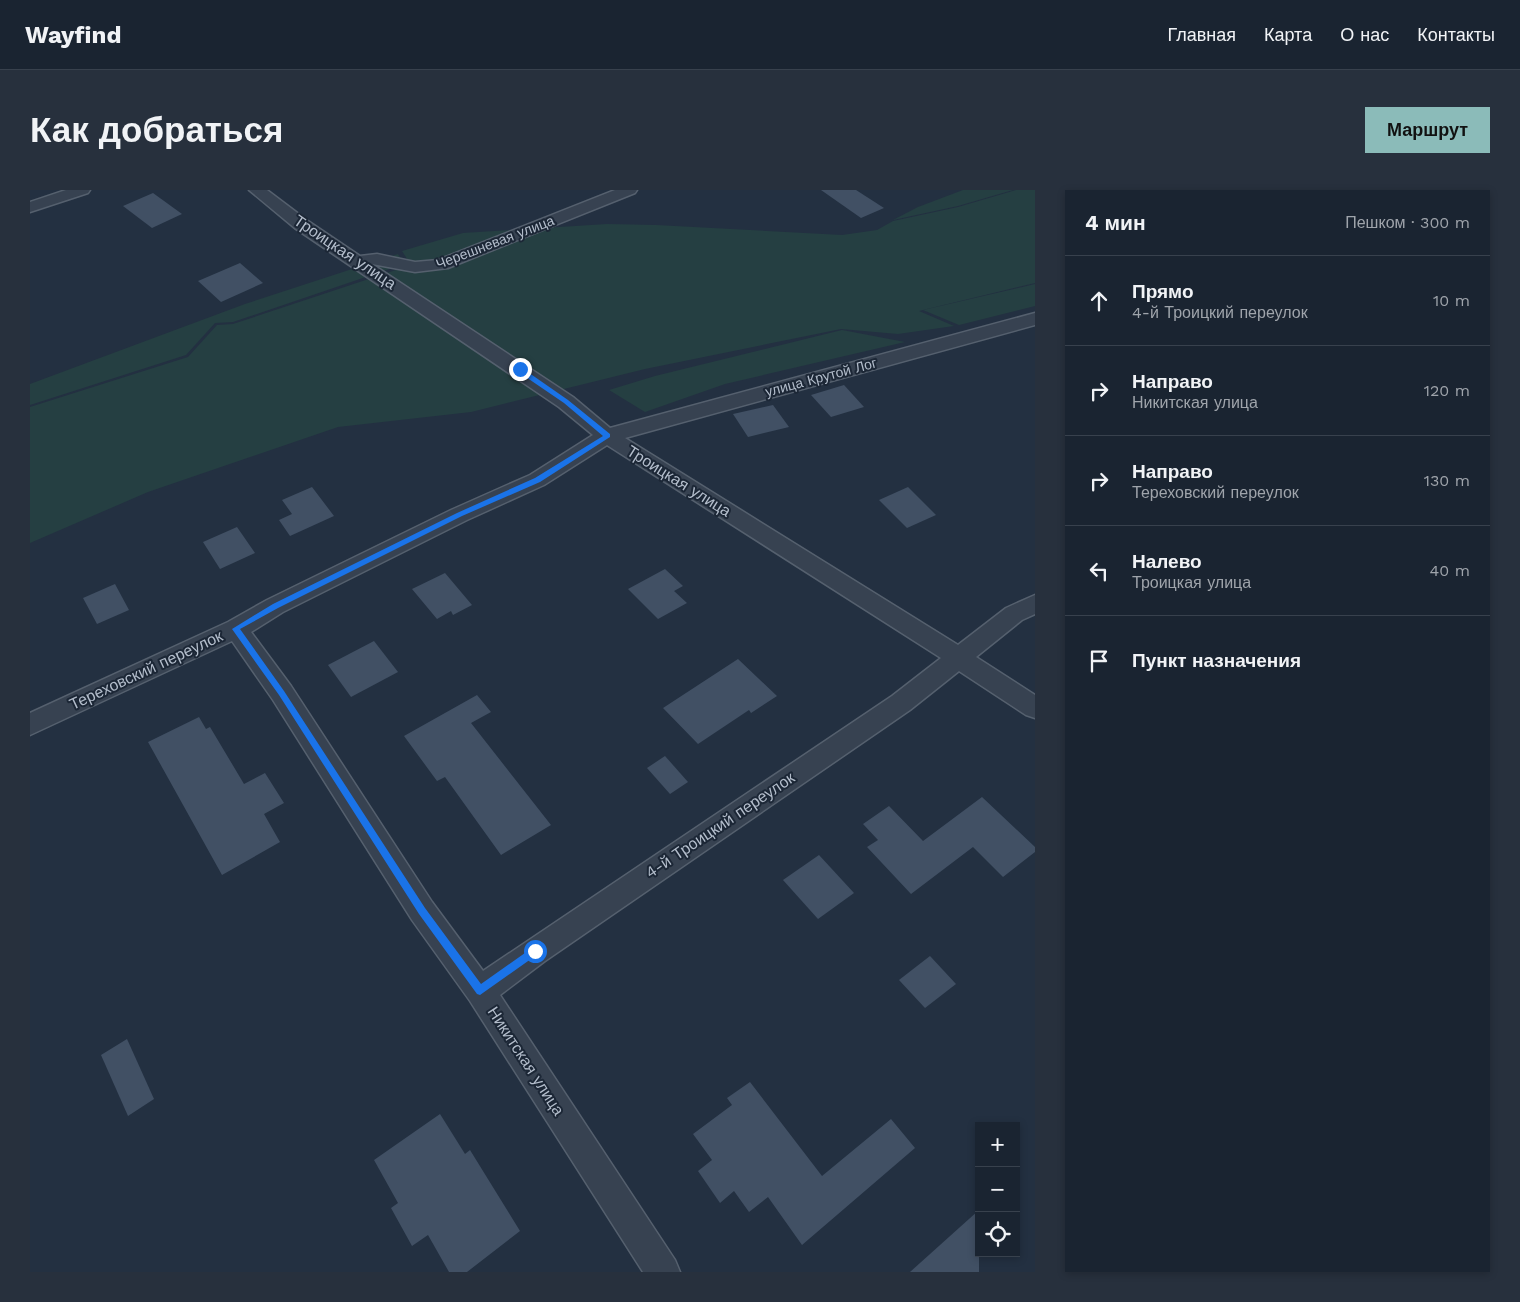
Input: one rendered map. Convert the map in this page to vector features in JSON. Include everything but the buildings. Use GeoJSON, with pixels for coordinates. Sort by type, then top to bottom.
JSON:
{"type":"FeatureCollection","features":[{"type":"Feature","properties":{"kind":"street"},"geometry":{"type":"LineString","coordinates":[[30,207],[82,190]]}},
{"type":"Feature","properties":{"kind":"street","name":"Троицкая улица"},"geometry":{"type":"LineString","coordinates":[[257,190],[302,225],[566,402],[607,436],[1035,708]]}},
{"type":"Feature","properties":{"kind":"street","name":"Черешневая улица"},"geometry":{"type":"LineString","coordinates":[[358,262],[376,257],[399,265],[423,268],[442,264],[629,190]]}},
{"type":"Feature","properties":{"kind":"street","name":"улица Крутой Лог"},"geometry":{"type":"LineString","coordinates":[[607,436],[1035,318]]}},
{"type":"Feature","properties":{"kind":"street","name":"Тереховский переулок"},"geometry":{"type":"LineString","coordinates":[[30,724],[236,629],[275,606],[442,523],[537,480],[607,436]]}},
{"type":"Feature","properties":{"kind":"street","name":"4-й Троицкий переулок"},"geometry":{"type":"LineString","coordinates":[[480,991],[535,951],[901,703],[1014,614],[1035,604]]}},
{"type":"Feature","properties":{"kind":"street","name":"Никитская улица"},"geometry":{"type":"LineString","coordinates":[[236,629],[282,693],[422,911],[480,991],[663,1272]]}},
{"type":"Feature","properties":{"kind":"green space"},"geometry":{"type":"Polygon","coordinates":[[[963,190],[1013,190],[958,206],[893,220],[918,207],[963,190]]]}},
{"type":"Feature","properties":{"kind":"green space"},"geometry":{"type":"Polygon","coordinates":[[[1016,190],[1035,190],[1035,283],[919,311],[954,326],[898,334],[841,329],[645,369],[471,412],[338,427],[148,492],[30,543],[30,407],[188,357],[217,325],[233,324],[411,265],[402,251],[463,233],[607,224],[842,235],[877,230],[893,221],[958,207],[1016,190]]]}},
{"type":"Feature","properties":{"kind":"green space"},"geometry":{"type":"Polygon","coordinates":[[[398,254],[404,264],[233,322],[215,323],[186,355],[30,405],[30,384],[245,304],[398,254]]]}},
{"type":"Feature","properties":{"kind":"green space"},"geometry":{"type":"Polygon","coordinates":[[[1035,284],[1035,306],[959,325],[923,310],[1035,284]]]}},
{"type":"Feature","properties":{"kind":"green space"},"geometry":{"type":"Polygon","coordinates":[[[842,330],[905,342],[725,384],[645,412],[609,390],[655,376],[842,330]]]}},
{"type":"Feature","properties":{"kind":"route"},"geometry":{"type":"LineString","coordinates":[[520,369],[566,402],[607,436],[537,480],[459,514],[275,606],[236,629],[282,693],[422,911],[480,991],[535,951]]}}]}
